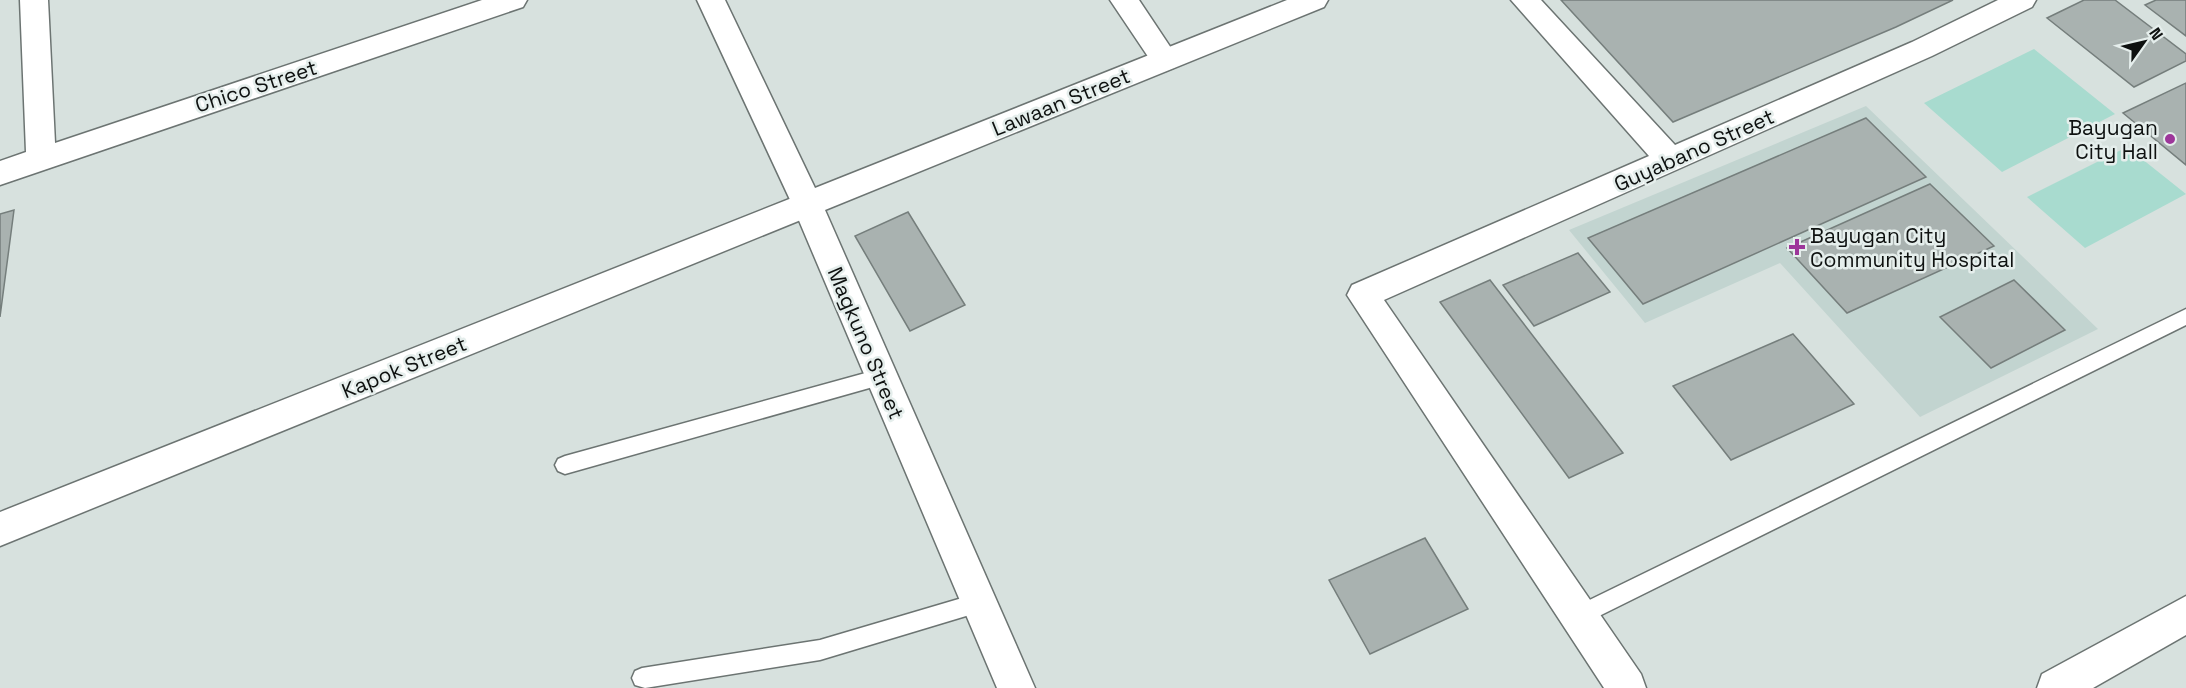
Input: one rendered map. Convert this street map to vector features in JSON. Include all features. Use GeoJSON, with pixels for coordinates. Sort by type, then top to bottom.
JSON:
{"type":"FeatureCollection","features":[{"type":"Feature","properties":{"kind":"street"},"geometry":{"type":"LineString","coordinates":[[34,0],[41,157]]}},
{"type":"Feature","properties":{"kind":"street","name":"Chico Street"},"geometry":{"type":"LineString","coordinates":[[0,173],[41,157],[513,0]]}},
{"type":"Feature","properties":{"kind":"street","name":"Magkuno Street"},"geometry":{"type":"LineString","coordinates":[[711,0],[807,204],[880,378],[1017,688]]}},
{"type":"Feature","properties":{"kind":"street"},"geometry":{"type":"LineString","coordinates":[[1124,0],[1165,60]]}},
{"type":"Feature","properties":{"kind":"street","name":"Lawaan Street"},"geometry":{"type":"LineString","coordinates":[[807,204],[1314,0]]}},
{"type":"Feature","properties":{"kind":"street"},"geometry":{"type":"LineString","coordinates":[[1525,0],[1671,160]]}},
{"type":"Feature","properties":{"kind":"street","name":"Guyabano Street"},"geometry":{"type":"LineString","coordinates":[[1578,616],[1363,295],[1922,49],[2022,0]]}},
{"type":"Feature","properties":{"kind":"street","name":"Kapok Street"},"geometry":{"type":"LineString","coordinates":[[0,529],[807,204]]}},
{"type":"Feature","properties":{"kind":"street"},"geometry":{"type":"LineString","coordinates":[[2056,688],[2186,614]]}},
{"type":"Feature","properties":{"kind":"street"},"geometry":{"type":"LineString","coordinates":[[1578,616],[1627,688]]}},
{"type":"Feature","properties":{"kind":"lane"},"geometry":{"type":"LineString","coordinates":[[1578,616],[2186,317]]}},
{"type":"Feature","properties":{"kind":"lane"},"geometry":{"type":"LineString","coordinates":[[565,465],[880,378]]}},
{"type":"Feature","properties":{"kind":"lane"},"geometry":{"type":"LineString","coordinates":[[642,678],[820,650],[979,603]]}},
{"type":"Feature","properties":{"kind":"shaded area","name":"Bayugan City Community Hospital"},"geometry":{"type":"Polygon","coordinates":[[[1866,106],[2098,329],[1920,417],[1780,263],[1645,323],[1569,230],[1866,106]]]}},
{"type":"Feature","properties":{"kind":"green space"},"geometry":{"type":"Polygon","coordinates":[[[2034,49],[2115,114],[2002,172],[1924,103],[2034,49]]]}},
{"type":"Feature","properties":{"kind":"green space"},"geometry":{"type":"Polygon","coordinates":[[[2127,147],[2186,194],[2085,248],[2027,197],[2127,147]]]}},
{"type":"Feature","properties":{"kind":"building"},"geometry":{"type":"Polygon","coordinates":[[[1561,0],[1953,0],[1896,27],[1673,122],[1561,0]]]}},
{"type":"Feature","properties":{"kind":"building"},"geometry":{"type":"Polygon","coordinates":[[[2084,0],[2115,0],[2186,54],[2186,61],[2134,87],[2047,18],[2084,0]]]}},
{"type":"Feature","properties":{"kind":"building"},"geometry":{"type":"Polygon","coordinates":[[[2156,0],[2186,0],[2186,36],[2145,5],[2156,0]]]}},
{"type":"Feature","properties":{"kind":"building","name":"Bayugan City Hall"},"geometry":{"type":"Polygon","coordinates":[[[2186,83],[2186,165],[2123,113],[2186,83]]]}},
{"type":"Feature","properties":{"kind":"building"},"geometry":{"type":"Polygon","coordinates":[[[1866,118],[1926,177],[1643,304],[1588,238],[1866,118]]]}},
{"type":"Feature","properties":{"kind":"building"},"geometry":{"type":"Polygon","coordinates":[[[1930,184],[1994,246],[1847,313],[1787,248],[1930,184]]]}},
{"type":"Feature","properties":{"kind":"building"},"geometry":{"type":"Polygon","coordinates":[[[14,210],[0,317],[0,214],[14,210]]]}},
{"type":"Feature","properties":{"kind":"building"},"geometry":{"type":"Polygon","coordinates":[[[908,212],[965,305],[910,331],[855,236],[908,212]]]}},
{"type":"Feature","properties":{"kind":"building"},"geometry":{"type":"Polygon","coordinates":[[[1578,253],[1610,292],[1534,326],[1503,285],[1578,253]]]}},
{"type":"Feature","properties":{"kind":"building"},"geometry":{"type":"Polygon","coordinates":[[[1490,280],[1623,453],[1569,478],[1440,302],[1490,280]]]}},
{"type":"Feature","properties":{"kind":"building"},"geometry":{"type":"Polygon","coordinates":[[[2014,280],[2065,330],[1991,368],[1940,317],[2014,280]]]}},
{"type":"Feature","properties":{"kind":"building"},"geometry":{"type":"Polygon","coordinates":[[[1793,334],[1854,404],[1731,460],[1673,386],[1793,334]]]}},
{"type":"Feature","properties":{"kind":"building"},"geometry":{"type":"Polygon","coordinates":[[[1425,538],[1468,609],[1370,654],[1329,580],[1425,538]]]}},
{"type":"Feature","properties":{"kind":"place","name":"Bayugan City Hall"},"geometry":{"type":"Point","coordinates":[2170,139]}},
{"type":"Feature","properties":{"kind":"place","name":"Bayugan City Community Hospital"},"geometry":{"type":"Point","coordinates":[1797,247]}}]}
